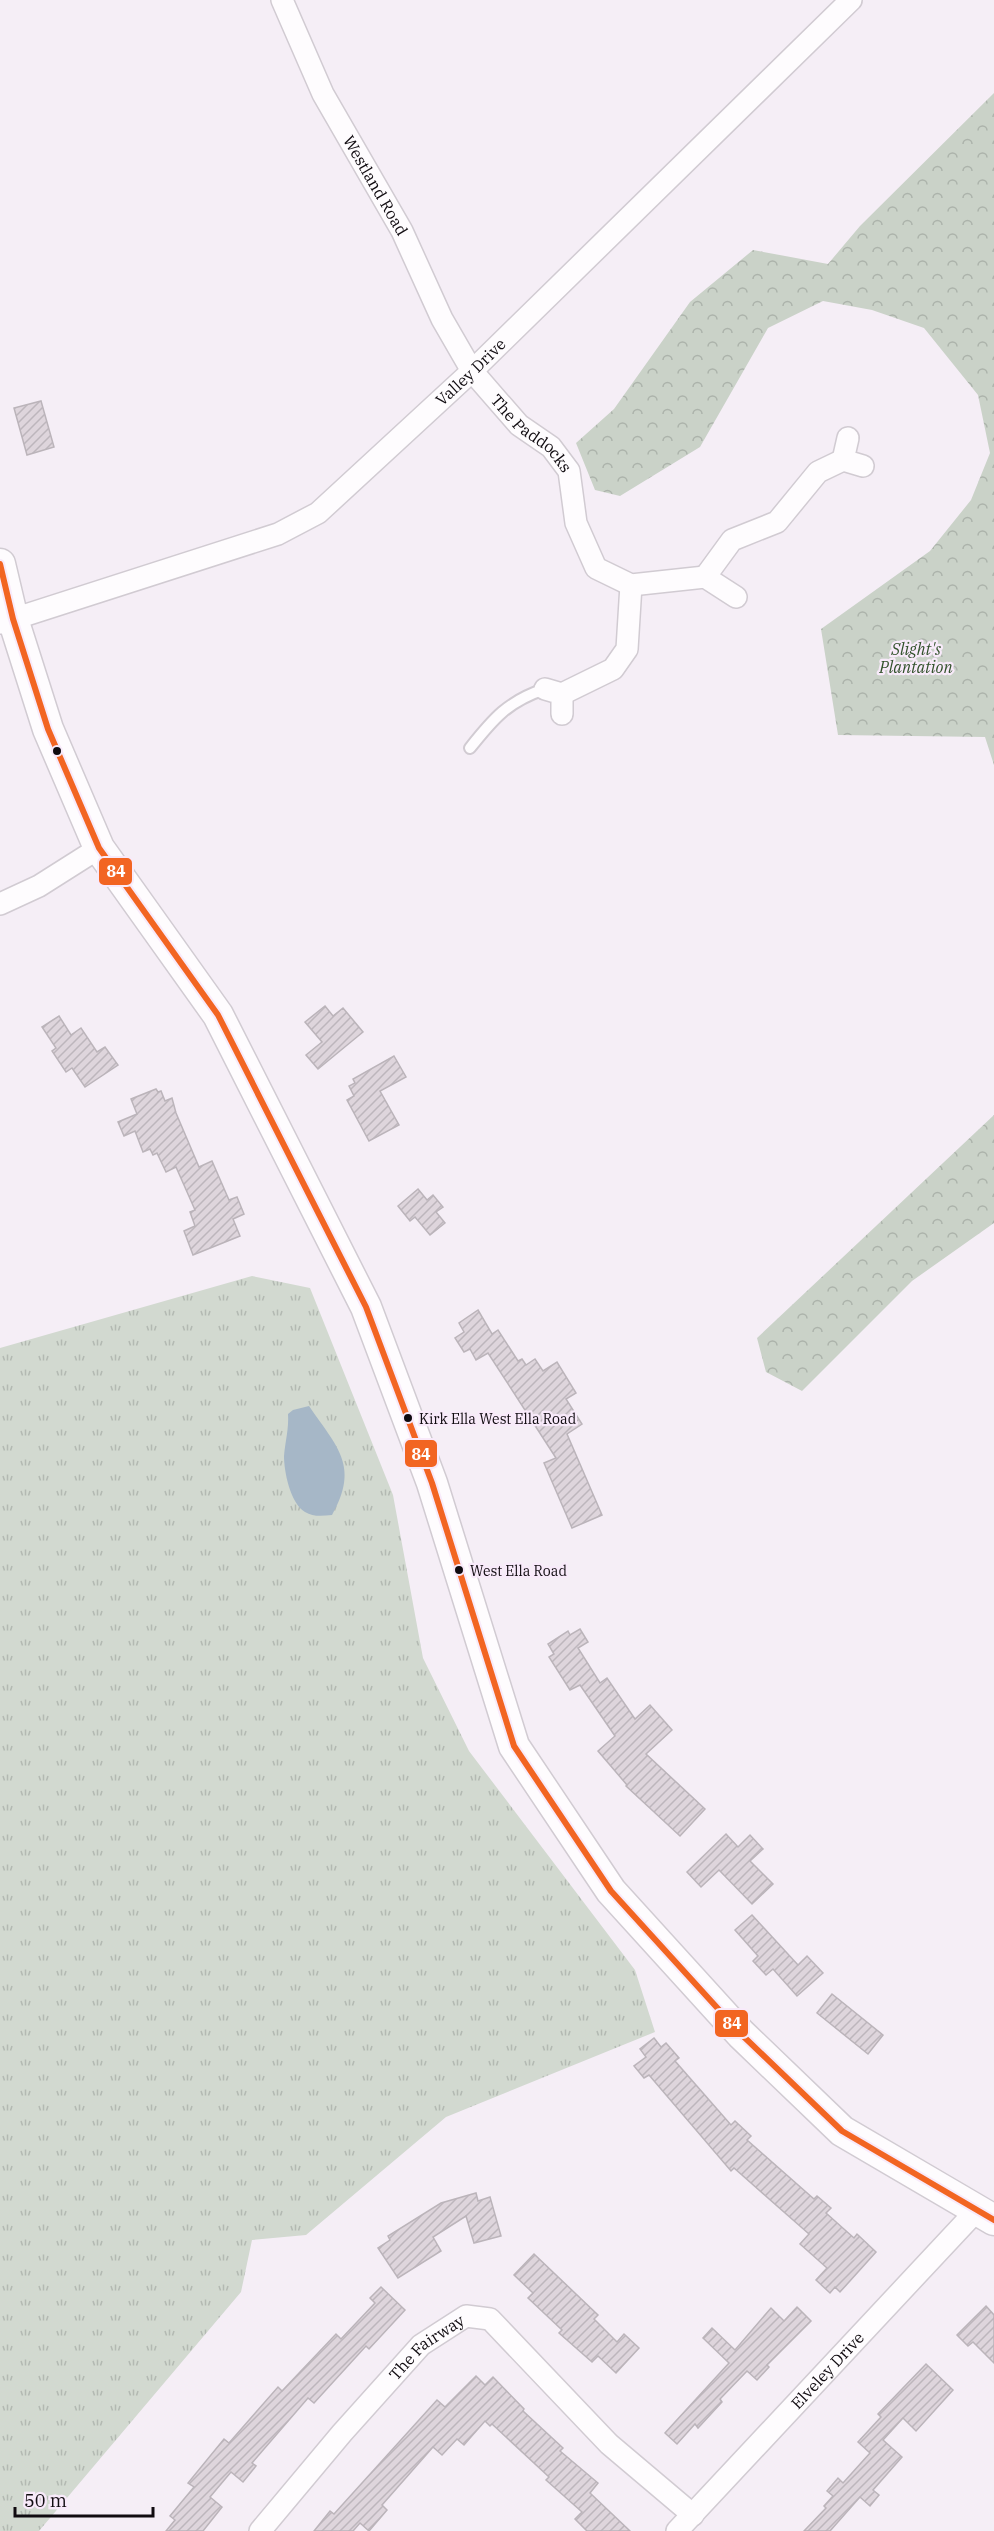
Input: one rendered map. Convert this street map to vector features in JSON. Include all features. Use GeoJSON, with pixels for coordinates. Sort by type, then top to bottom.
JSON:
{"type":"FeatureCollection","features":[{"type":"Feature","properties":{"kind":"street","name":"Westland Road"},"geometry":{"type":"LineString","coordinates":[[282,0],[323,94],[402,231],[442,319],[472,371]]}},
{"type":"Feature","properties":{"kind":"street","name":"Valley Drive"},"geometry":{"type":"LineString","coordinates":[[7,621],[278,534],[318,513],[472,371],[851,0]]}},
{"type":"Feature","properties":{"kind":"street","name":"The Paddocks"},"geometry":{"type":"LineString","coordinates":[[472,371],[519,425],[551,447],[569,471],[576,523],[597,568],[631,585]]}},
{"type":"Feature","properties":{"kind":"street"},"geometry":{"type":"LineString","coordinates":[[705,577],[732,540],[777,522],[818,472],[853,463],[848,438]]}},
{"type":"Feature","properties":{"kind":"street"},"geometry":{"type":"LineString","coordinates":[[0,564],[7,621],[48,729],[99,848],[218,1015],[366,1306],[432,1483],[514,1746],[611,1891],[741,2034],[842,2131],[986,2214]]}},
{"type":"Feature","properties":{"kind":"street"},"geometry":{"type":"LineString","coordinates":[[556,699],[613,669],[627,649],[631,585],[705,577],[736,597]]}},
{"type":"Feature","properties":{"kind":"street"},"geometry":{"type":"LineString","coordinates":[[0,904],[39,886],[99,848]]}},
{"type":"Feature","properties":{"kind":"street","name":"Elveley Drive"},"geometry":{"type":"LineString","coordinates":[[677,2531],[986,2214]]}},
{"type":"Feature","properties":{"kind":"street","name":"The Fairway"},"geometry":{"type":"LineString","coordinates":[[260,2531],[342,2433],[421,2345],[466,2316],[490,2319],[609,2444],[693,2515]]}},
{"type":"Feature","properties":{"kind":"lane"},"geometry":{"type":"LineString","coordinates":[[470,748],[491,722],[509,705],[556,699]]}},
{"type":"Feature","properties":{"kind":"green space","name":"Slight's Plantation"},"geometry":{"type":"Polygon","coordinates":[[[994,93],[994,765],[985,737],[838,735],[821,629],[930,551],[971,500],[990,453],[978,395],[924,328],[872,310],[823,301],[768,328],[700,447],[620,496],[595,490],[576,443],[614,409],[690,302],[753,250],[828,264],[860,226],[994,93]]]}},
{"type":"Feature","properties":{"kind":"green space"},"geometry":{"type":"Polygon","coordinates":[[[994,1115],[994,1223],[912,1281],[802,1391],[766,1372],[757,1338],[994,1115]]]}},
{"type":"Feature","properties":{"kind":"green space"},"geometry":{"type":"Polygon","coordinates":[[[252,1276],[310,1288],[393,1495],[423,1658],[469,1751],[635,1970],[655,2032],[446,2117],[306,2235],[252,2240],[241,2292],[39,2531],[0,2531],[0,1348],[252,1276]]]}},
{"type":"Feature","properties":{"kind":"water"},"geometry":{"type":"Polygon","coordinates":[[[309,1406],[342,1458],[344,1483],[332,1515],[308,1514],[300,1508],[295,1502],[285,1470],[288,1414],[293,1410],[309,1406]]]}},
{"type":"Feature","properties":{"kind":"building"},"geometry":{"type":"Polygon","coordinates":[[[41,401],[54,447],[27,455],[14,408],[41,401]]]}},
{"type":"Feature","properties":{"kind":"building"},"geometry":{"type":"Polygon","coordinates":[[[325,1006],[333,1016],[343,1008],[363,1032],[318,1069],[306,1055],[322,1042],[305,1022],[325,1006]]]}},
{"type":"Feature","properties":{"kind":"building"},"geometry":{"type":"Polygon","coordinates":[[[59,1016],[71,1035],[81,1028],[97,1052],[105,1047],[118,1065],[85,1087],[72,1068],[66,1072],[52,1051],[56,1048],[42,1027],[59,1016]]]}},
{"type":"Feature","properties":{"kind":"building"},"geometry":{"type":"Polygon","coordinates":[[[394,1056],[406,1077],[380,1091],[399,1125],[369,1141],[347,1100],[354,1096],[349,1086],[355,1083],[353,1079],[394,1056]]]}},
{"type":"Feature","properties":{"kind":"building"},"geometry":{"type":"Polygon","coordinates":[[[156,1089],[158,1092],[161,1091],[165,1101],[172,1098],[199,1167],[212,1161],[229,1200],[237,1197],[244,1214],[233,1219],[240,1236],[193,1255],[184,1231],[195,1226],[190,1212],[195,1210],[176,1167],[166,1172],[157,1153],[153,1155],[150,1149],[143,1152],[135,1131],[124,1136],[118,1122],[137,1114],[131,1099],[156,1089]]]}},
{"type":"Feature","properties":{"kind":"building"},"geometry":{"type":"Polygon","coordinates":[[[418,1189],[427,1200],[433,1195],[443,1207],[436,1212],[445,1223],[430,1235],[415,1217],[410,1221],[398,1206],[418,1189]]]}},
{"type":"Feature","properties":{"kind":"building"},"geometry":{"type":"Polygon","coordinates":[[[478,1310],[492,1334],[498,1330],[518,1361],[522,1359],[526,1365],[535,1359],[543,1371],[557,1362],[576,1393],[566,1399],[582,1424],[567,1434],[602,1515],[572,1528],[544,1463],[556,1458],[488,1353],[476,1360],[470,1349],[464,1352],[455,1338],[464,1332],[459,1323],[478,1310]]]}},
{"type":"Feature","properties":{"kind":"building"},"geometry":{"type":"Polygon","coordinates":[[[580,1629],[588,1642],[578,1648],[600,1683],[607,1678],[635,1719],[650,1705],[672,1730],[646,1754],[705,1809],[680,1836],[626,1786],[598,1751],[615,1736],[580,1685],[570,1690],[549,1657],[554,1654],[548,1644],[568,1631],[570,1635],[580,1629]]]}},
{"type":"Feature","properties":{"kind":"building"},"geometry":{"type":"Polygon","coordinates":[[[726,1834],[738,1847],[750,1835],[763,1849],[750,1861],[773,1884],[752,1904],[719,1870],[701,1887],[687,1872],[726,1834]]]}},
{"type":"Feature","properties":{"kind":"building"},"geometry":{"type":"Polygon","coordinates":[[[752,1915],[798,1965],[807,1956],[823,1973],[797,1996],[773,1969],[766,1975],[753,1961],[758,1956],[735,1930],[752,1915]]]}},
{"type":"Feature","properties":{"kind":"building"},"geometry":{"type":"Polygon","coordinates":[[[832,1994],[883,2035],[868,2054],[817,2013],[832,1994]]]}},
{"type":"Feature","properties":{"kind":"building"},"geometry":{"type":"Polygon","coordinates":[[[654,2038],[661,2047],[666,2043],[679,2058],[675,2061],[731,2125],[735,2121],[751,2136],[747,2140],[814,2199],[817,2196],[831,2208],[826,2213],[854,2238],[857,2234],[876,2252],[840,2292],[835,2287],[830,2293],[816,2280],[827,2268],[800,2244],[809,2234],[734,2168],[731,2171],[649,2075],[644,2078],[634,2066],[646,2057],[640,2049],[654,2038]]]}},
{"type":"Feature","properties":{"kind":"building"},"geometry":{"type":"Polygon","coordinates":[[[476,2193],[478,2201],[490,2197],[501,2236],[474,2243],[466,2216],[433,2237],[441,2251],[398,2278],[378,2248],[390,2240],[388,2236],[441,2203],[476,2193]]]}},
{"type":"Feature","properties":{"kind":"building"},"geometry":{"type":"Polygon","coordinates":[[[534,2254],[598,2315],[594,2319],[617,2342],[624,2334],[639,2348],[616,2373],[598,2356],[592,2362],[559,2333],[562,2330],[528,2298],[533,2293],[514,2275],[534,2254]]]}},
{"type":"Feature","properties":{"kind":"building"},"geometry":{"type":"Polygon","coordinates":[[[381,2287],[405,2310],[369,2349],[366,2346],[314,2403],[308,2398],[252,2463],[256,2466],[243,2482],[231,2472],[210,2497],[222,2507],[203,2531],[166,2531],[175,2520],[170,2516],[194,2487],[188,2483],[224,2439],[229,2443],[278,2387],[282,2391],[336,2334],[341,2339],[375,2303],[370,2298],[381,2287]]]}},
{"type":"Feature","properties":{"kind":"building"},"geometry":{"type":"Polygon","coordinates":[[[986,2306],[994,2315],[994,2363],[973,2342],[968,2346],[957,2335],[986,2306]]]}},
{"type":"Feature","properties":{"kind":"building"},"geometry":{"type":"Polygon","coordinates":[[[797,2307],[811,2321],[767,2365],[769,2367],[757,2380],[747,2371],[720,2399],[722,2402],[698,2428],[695,2424],[677,2444],[665,2433],[729,2363],[703,2338],[712,2328],[735,2350],[771,2308],[784,2321],[797,2307]]]}},
{"type":"Feature","properties":{"kind":"building"},"geometry":{"type":"Polygon","coordinates":[[[926,2364],[953,2390],[916,2431],[903,2418],[883,2440],[902,2457],[873,2490],[879,2495],[870,2506],[860,2497],[830,2531],[804,2531],[826,2508],[824,2506],[833,2496],[827,2491],[838,2478],[843,2483],[870,2453],[858,2442],[881,2417],[878,2414],[926,2364]]]}},
{"type":"Feature","properties":{"kind":"building"},"geometry":{"type":"Polygon","coordinates":[[[476,2376],[485,2385],[493,2377],[524,2409],[523,2411],[563,2448],[560,2451],[598,2483],[590,2493],[630,2531],[587,2531],[575,2519],[582,2512],[546,2480],[549,2477],[492,2424],[490,2426],[485,2421],[464,2445],[457,2439],[442,2455],[433,2447],[382,2505],[387,2510],[369,2531],[360,2523],[353,2531],[314,2531],[330,2511],[334,2514],[437,2400],[445,2407],[476,2376]]]}},
{"type":"Feature","properties":{"kind":"transit line","name":"84"},"geometry":{"type":"LineString","coordinates":[[0,564],[13,619],[48,729],[99,848],[218,1015],[366,1307],[432,1483],[514,1746],[611,1891],[741,2034],[842,2131],[994,2220]]}},
{"type":"Feature","properties":{"kind":"place","name":"Kirk Ella West Ella Road"},"geometry":{"type":"Point","coordinates":[408,1418]}},
{"type":"Feature","properties":{"kind":"place","name":"West Ella Road"},"geometry":{"type":"Point","coordinates":[459,1570]}}]}
